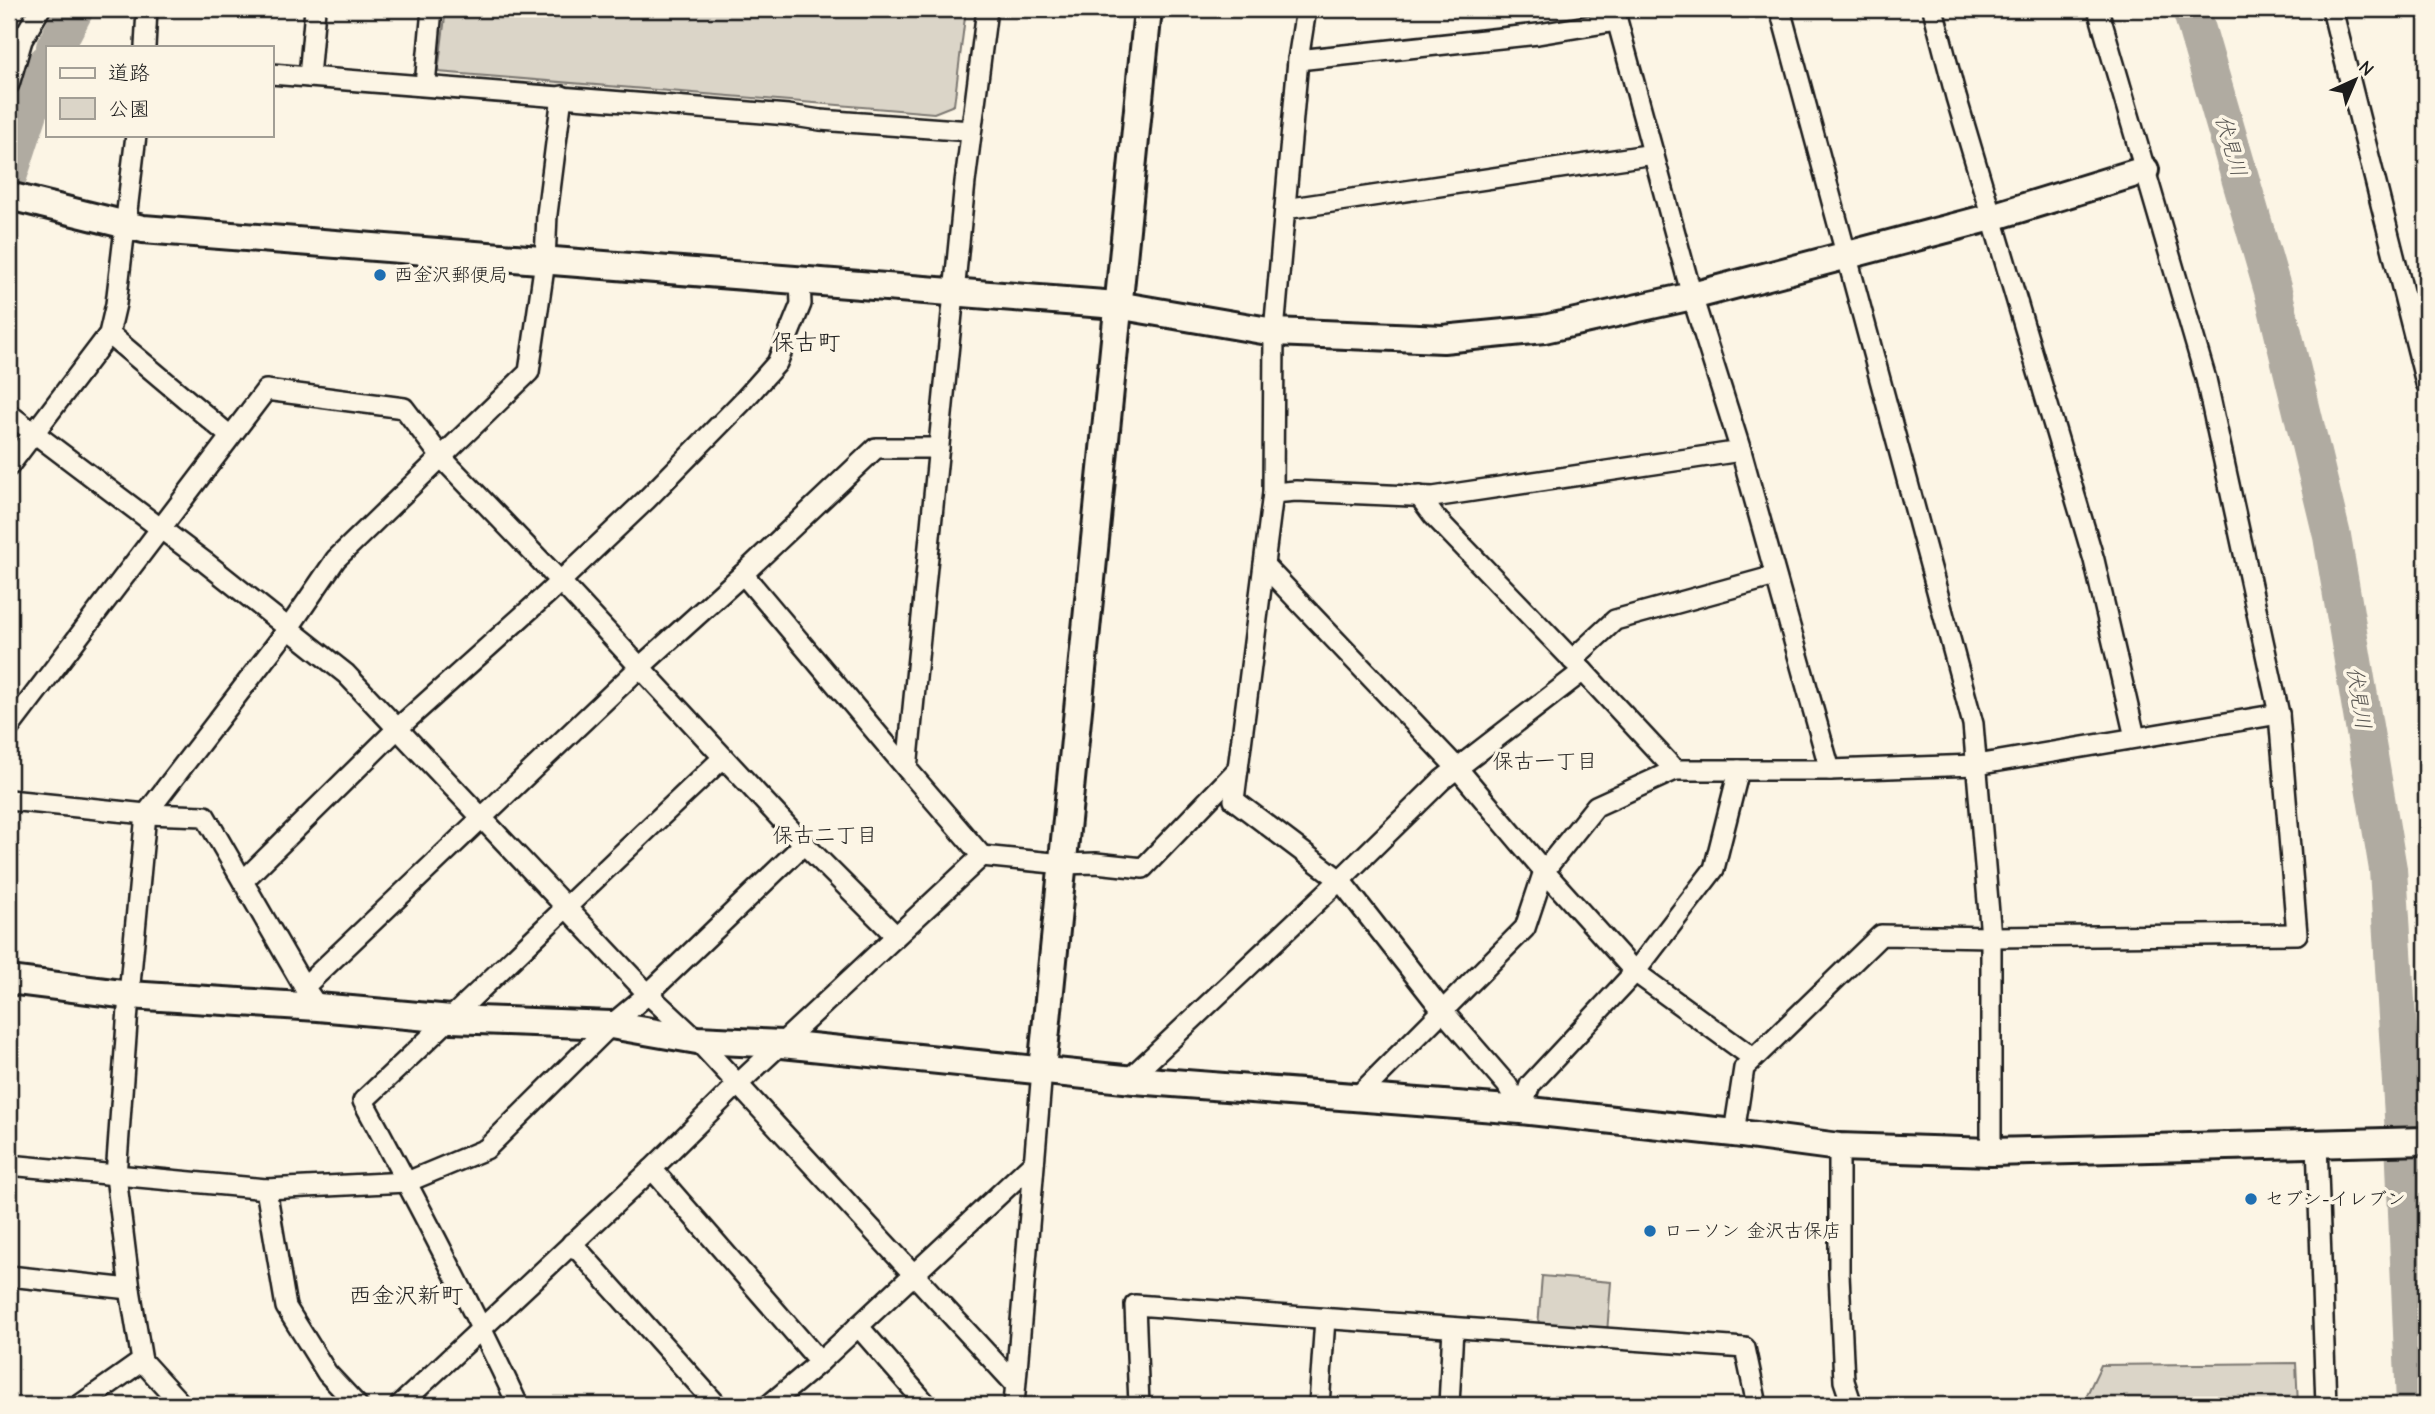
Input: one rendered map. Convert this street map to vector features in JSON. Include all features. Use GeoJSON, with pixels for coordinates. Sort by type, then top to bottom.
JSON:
{"type":"FeatureCollection","features":[{"type":"Feature","properties":{"kind":"street"},"geometry":{"type":"LineString","coordinates":[[9,83],[15,36],[40,9]]}},
{"type":"Feature","properties":{"kind":"street"},"geometry":{"type":"LineString","coordinates":[[145,46],[147,9]]}},
{"type":"Feature","properties":{"kind":"street"},"geometry":{"type":"LineString","coordinates":[[309,77],[315,9]]}},
{"type":"Feature","properties":{"kind":"street"},"geometry":{"type":"LineString","coordinates":[[425,85],[432,9]]}},
{"type":"Feature","properties":{"kind":"street"},"geometry":{"type":"LineString","coordinates":[[907,769],[954,292],[987,9]]}},
{"type":"Feature","properties":{"kind":"street"},"geometry":{"type":"LineString","coordinates":[[1014,1405],[1042,1070],[1148,9]]}},
{"type":"Feature","properties":{"kind":"street"},"geometry":{"type":"LineString","coordinates":[[1306,9],[1298,60],[1274,332],[1273,493],[1234,800],[1340,880],[1442,1010],[1507,1085],[1521,1110]]}},
{"type":"Feature","properties":{"kind":"street"},"geometry":{"type":"LineString","coordinates":[[1780,9],[1973,724],[1991,937],[1991,1152]]}},
{"type":"Feature","properties":{"kind":"street"},"geometry":{"type":"LineString","coordinates":[[1933,9],[1956,97],[2094,560],[2135,737]]}},
{"type":"Feature","properties":{"kind":"street"},"geometry":{"type":"LineString","coordinates":[[1734,1133],[1744,1068],[1881,935],[1991,937],[2297,934],[2279,714],[2206,379],[2098,9]]}},
{"type":"Feature","properties":{"kind":"street"},"geometry":{"type":"LineString","coordinates":[[2332,9],[2426,383]]}},
{"type":"Feature","properties":{"kind":"street"},"geometry":{"type":"LineString","coordinates":[[1298,60],[1538,34],[1616,15],[1692,296],[1741,451],[1830,770]]}},
{"type":"Feature","properties":{"kind":"street"},"geometry":{"type":"LineString","coordinates":[[273,74],[971,131]]}},
{"type":"Feature","properties":{"kind":"street"},"geometry":{"type":"LineString","coordinates":[[182,1405],[142,1361],[116,1176],[146,814],[288,629],[336,559],[529,372],[545,261],[547,214],[562,96]]}},
{"type":"Feature","properties":{"kind":"street"},"geometry":{"type":"LineString","coordinates":[[9,466],[109,334],[116,304],[136,136]]}},
{"type":"Feature","properties":{"kind":"street"},"geometry":{"type":"LineString","coordinates":[[1285,209],[1654,155]]}},
{"type":"Feature","properties":{"kind":"street"},"geometry":{"type":"LineString","coordinates":[[20,199],[143,229],[1117,305],[1274,332],[1443,339],[1544,329],[1692,296],[1993,217],[2145,170]]}},
{"type":"Feature","properties":{"kind":"street"},"geometry":{"type":"LineString","coordinates":[[243,881],[398,728],[646,500],[778,363],[801,304],[800,281]]}},
{"type":"Feature","properties":{"kind":"street"},"geometry":{"type":"LineString","coordinates":[[109,334],[230,436]]}},
{"type":"Feature","properties":{"kind":"street"},"geometry":{"type":"LineString","coordinates":[[9,727],[266,390],[404,408],[442,458],[804,844],[896,936]]}},
{"type":"Feature","properties":{"kind":"street"},"geometry":{"type":"LineString","coordinates":[[9,414],[346,674],[648,994],[697,1040],[1015,1384]]}},
{"type":"Feature","properties":{"kind":"street"},"geometry":{"type":"LineString","coordinates":[[311,997],[482,817],[876,448],[939,449]]}},
{"type":"Feature","properties":{"kind":"street"},"geometry":{"type":"LineString","coordinates":[[1273,493],[1296,491],[1433,497],[1741,451]]}},
{"type":"Feature","properties":{"kind":"street"},"geometry":{"type":"LineString","coordinates":[[1419,496],[1434,516],[1675,770]]}},
{"type":"Feature","properties":{"kind":"street"},"geometry":{"type":"LineString","coordinates":[[1264,565],[1458,769],[1544,871],[1635,972],[1753,1058]]}},
{"type":"Feature","properties":{"kind":"street"},"geometry":{"type":"LineString","coordinates":[[744,574],[982,856],[1143,868],[1238,769]]}},
{"type":"Feature","properties":{"kind":"street"},"geometry":{"type":"LineString","coordinates":[[1129,1079],[1442,780],[1578,666],[1615,620],[1775,576]]}},
{"type":"Feature","properties":{"kind":"street"},"geometry":{"type":"LineString","coordinates":[[1357,1097],[1525,928],[1544,871],[1595,806],[1675,770],[1830,770],[1976,765],[2279,714]]}},
{"type":"Feature","properties":{"kind":"street"},"geometry":{"type":"LineString","coordinates":[[518,1405],[482,1327],[363,1101],[723,758]]}},
{"type":"Feature","properties":{"kind":"street"},"geometry":{"type":"LineString","coordinates":[[1521,1110],[1530,1085],[1635,972],[1714,869],[1739,770]]}},
{"type":"Feature","properties":{"kind":"street"},"geometry":{"type":"LineString","coordinates":[[9,800],[146,814],[205,816],[311,997]]}},
{"type":"Feature","properties":{"kind":"street"},"geometry":{"type":"LineString","coordinates":[[9,1165],[265,1189],[407,1182],[486,1149],[611,1025],[648,994],[804,844]]}},
{"type":"Feature","properties":{"kind":"street"},"geometry":{"type":"LineString","coordinates":[[400,1405],[652,1169],[737,1084],[982,856]]}},
{"type":"Feature","properties":{"kind":"street"},"geometry":{"type":"LineString","coordinates":[[9,980],[129,995],[311,997],[451,1019],[611,1025],[697,1040],[782,1044],[1129,1079],[1521,1110],[1839,1147],[1991,1152],[2426,1141]]}},
{"type":"Feature","properties":{"kind":"street"},"geometry":{"type":"LineString","coordinates":[[2325,1143],[2326,1405]]}},
{"type":"Feature","properties":{"kind":"street"},"geometry":{"type":"LineString","coordinates":[[1839,1147],[1839,1273],[1844,1381],[1852,1405]]}},
{"type":"Feature","properties":{"kind":"street"},"geometry":{"type":"LineString","coordinates":[[769,1405],[820,1362],[1034,1162]]}},
{"type":"Feature","properties":{"kind":"street"},"geometry":{"type":"LineString","coordinates":[[652,1169],[820,1362]]}},
{"type":"Feature","properties":{"kind":"street"},"geometry":{"type":"LineString","coordinates":[[265,1189],[286,1307],[327,1373],[358,1405]]}},
{"type":"Feature","properties":{"kind":"street"},"geometry":{"type":"LineString","coordinates":[[572,1243],[717,1405]]}},
{"type":"Feature","properties":{"kind":"street"},"geometry":{"type":"LineString","coordinates":[[9,1276],[130,1289]]}},
{"type":"Feature","properties":{"kind":"street"},"geometry":{"type":"LineString","coordinates":[[1139,1405],[1135,1305],[1745,1348],[1757,1405]]}},
{"type":"Feature","properties":{"kind":"street"},"geometry":{"type":"LineString","coordinates":[[1319,1405],[1325,1319]]}},
{"type":"Feature","properties":{"kind":"street"},"geometry":{"type":"LineString","coordinates":[[858,1326],[927,1405]]}},
{"type":"Feature","properties":{"kind":"street"},"geometry":{"type":"LineString","coordinates":[[1450,1405],[1454,1328]]}},
{"type":"Feature","properties":{"kind":"street"},"geometry":{"type":"LineString","coordinates":[[80,1405],[142,1361]]}},
{"type":"Feature","properties":{"kind":"green space"},"geometry":{"type":"Polygon","coordinates":[[[446,9],[966,9],[954,105],[934,113],[438,72],[446,9]]]}},
{"type":"Feature","properties":{"kind":"green space"},"geometry":{"type":"Polygon","coordinates":[[[1542,1276],[1611,1282],[1607,1333],[1538,1327],[1542,1276]]]}},
{"type":"Feature","properties":{"kind":"green space"},"geometry":{"type":"Polygon","coordinates":[[[2296,1363],[2298,1405],[2082,1405],[2101,1365],[2296,1363]]]}},
{"type":"Feature","properties":{"kind":"waterway"},"geometry":{"type":"LineString","coordinates":[[56,46],[75,9]]}},
{"type":"Feature","properties":{"kind":"waterway","name":"伏見川"},"geometry":{"type":"LineString","coordinates":[[2191,9],[2273,291],[2332,536],[2388,869],[2403,1116],[2415,1405]]}},
{"type":"Feature","properties":{"kind":"waterway"},"geometry":{"type":"LineString","coordinates":[[9,174],[46,65]]}},
{"type":"Feature","properties":{"kind":"place","name":"西金沢郵便局"},"geometry":{"type":"Point","coordinates":[380,275]}},
{"type":"Feature","properties":{"kind":"place","name":"セブン-イレブン"},"geometry":{"type":"Point","coordinates":[2251,1199]}},
{"type":"Feature","properties":{"kind":"place","name":"ローソン 金沢古保店"},"geometry":{"type":"Point","coordinates":[1650,1231]}},
{"type":"Feature","properties":{"kind":"district","name":"保古町"},"geometry":{"type":"Point","coordinates":[806,342]}},
{"type":"Feature","properties":{"kind":"district","name":"保古一丁目"},"geometry":{"type":"Point","coordinates":[1545,761]}},
{"type":"Feature","properties":{"kind":"district","name":"保古二丁目"},"geometry":{"type":"Point","coordinates":[825,835]}},
{"type":"Feature","properties":{"kind":"district","name":"西金沢新町"},"geometry":{"type":"Point","coordinates":[406,1295]}}]}
